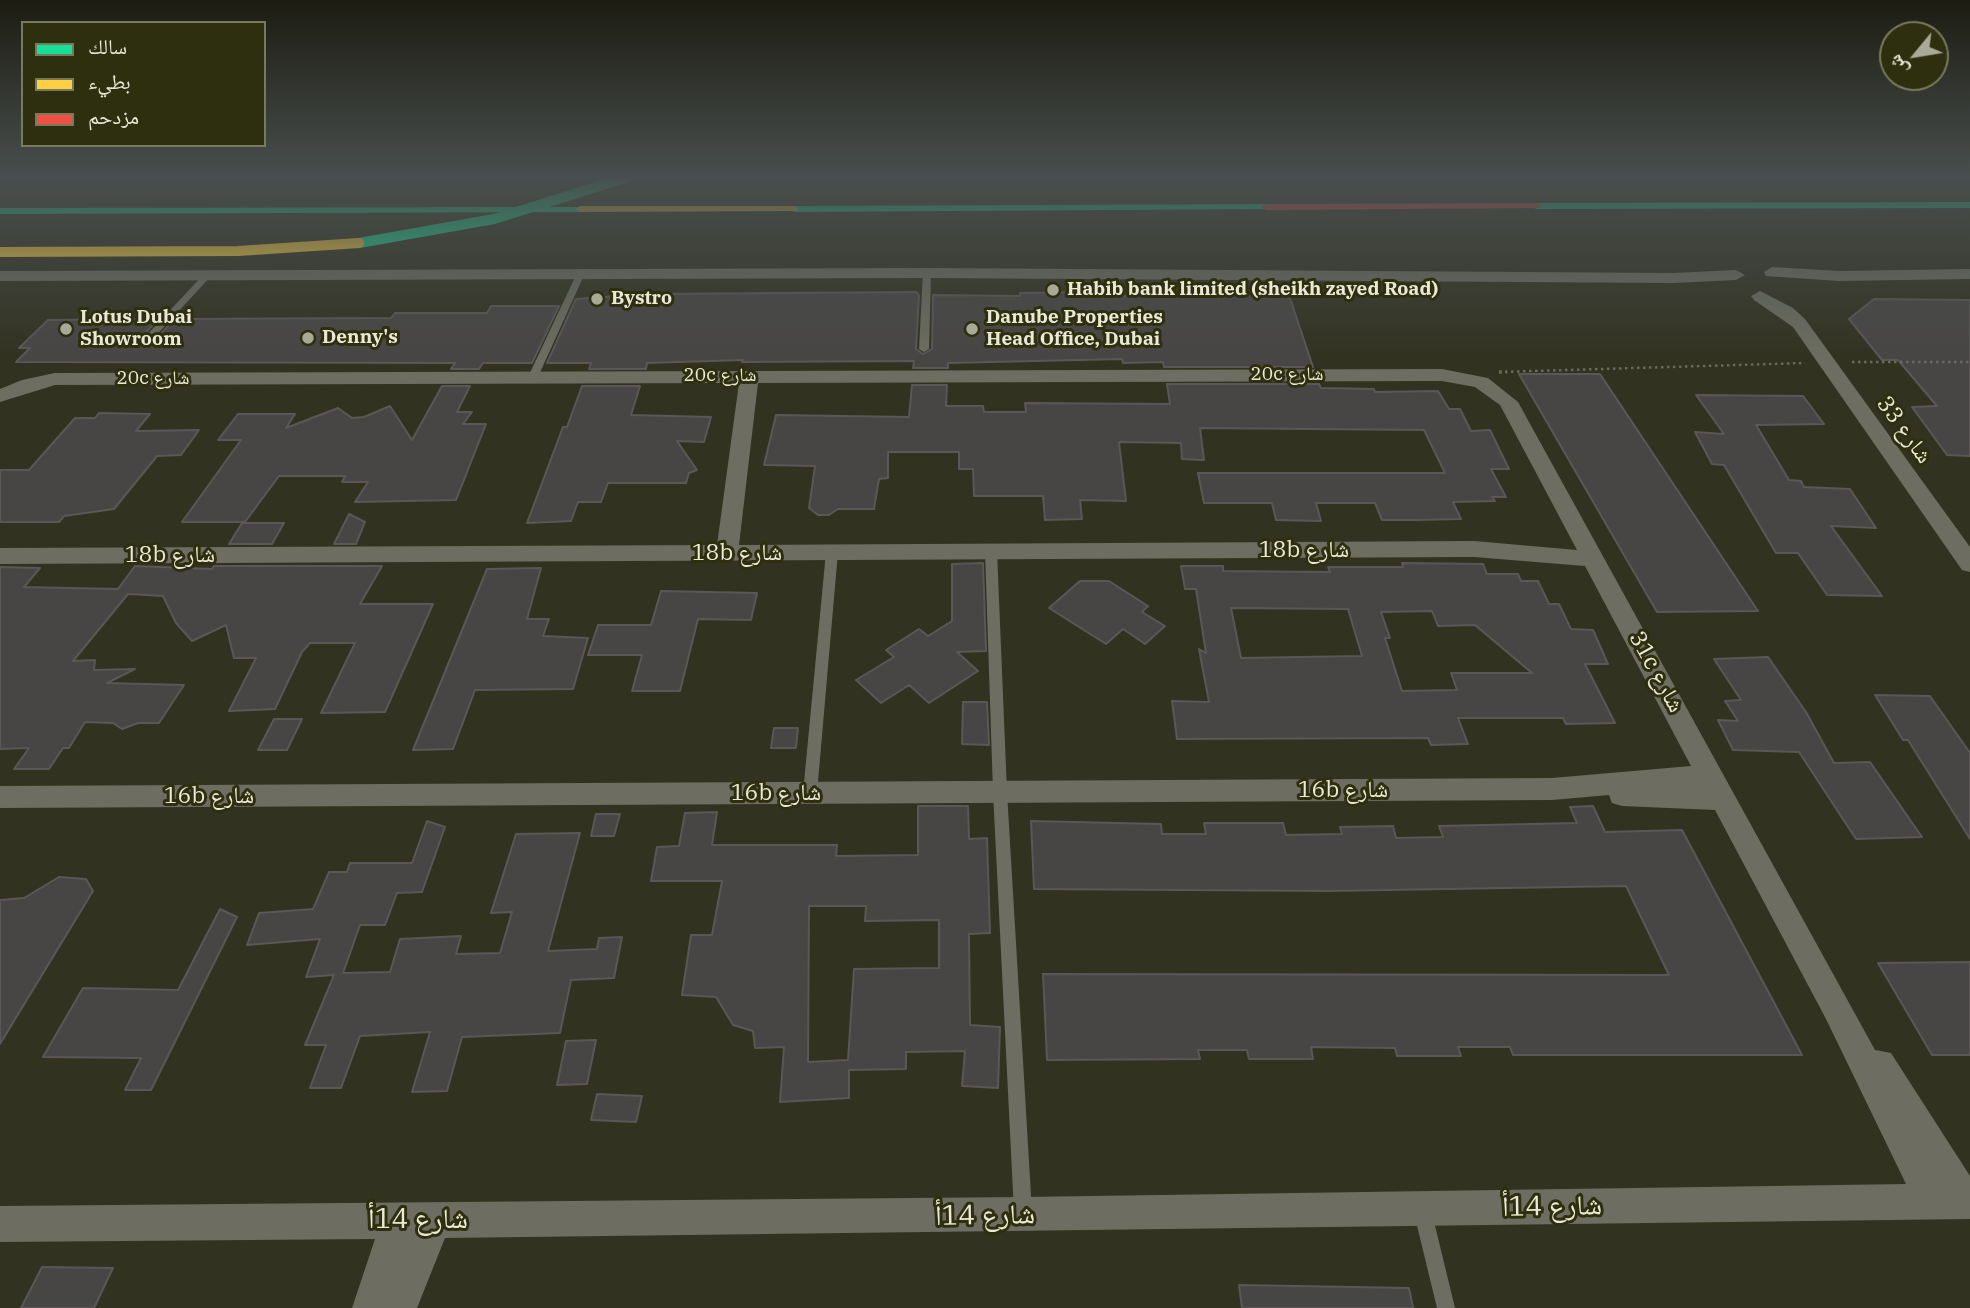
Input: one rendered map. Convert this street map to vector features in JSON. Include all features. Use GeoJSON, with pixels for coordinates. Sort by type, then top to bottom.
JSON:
{"type":"FeatureCollection","features":[{"type":"Feature","properties":{"kind":"highway"},"geometry":{"type":"LineString","coordinates":[[0,252],[253,251],[358,244],[387,239]]}},
{"type":"Feature","properties":{"kind":"street"},"geometry":{"type":"LineString","coordinates":[[0,276],[927,272],[1673,278],[1736,275],[1745,270],[1839,276],[1970,274]]}},
{"type":"Feature","properties":{"kind":"street"},"geometry":{"type":"LineString","coordinates":[[1772,272],[1789,279],[1796,294]]}},
{"type":"Feature","properties":{"kind":"street"},"geometry":{"type":"LineString","coordinates":[[1736,275],[1738,283],[1756,294]]}},
{"type":"Feature","properties":{"kind":"street"},"geometry":{"type":"LineString","coordinates":[[1673,278],[1780,299],[1839,276]]}},
{"type":"Feature","properties":{"kind":"street","name":"شارع 33"},"geometry":{"type":"LineString","coordinates":[[1756,294],[1787,312],[1799,323],[1970,564]]}},
{"type":"Feature","properties":{"kind":"street","name":"شارع 33"},"geometry":{"type":"LineString","coordinates":[[1796,294],[1799,323]]}},
{"type":"Feature","properties":{"kind":"street","name":"20c شارع"},"geometry":{"type":"LineString","coordinates":[[0,396],[29,384],[55,379],[1442,374]]}},
{"type":"Feature","properties":{"kind":"street","name":"31c شارع"},"geometry":{"type":"LineString","coordinates":[[1442,374],[1480,382],[1508,402],[1837,1008],[1956,1201]]}},
{"type":"Feature","properties":{"kind":"street"},"geometry":{"type":"LineString","coordinates":[[717,553],[742,438],[759,376]]}},
{"type":"Feature","properties":{"kind":"street","name":"18b شارع"},"geometry":{"type":"LineString","coordinates":[[0,556],[1474,549],[1590,552]]}},
{"type":"Feature","properties":{"kind":"street","name":"16b شارع"},"geometry":{"type":"LineString","coordinates":[[0,797],[1552,789],[1595,794],[1718,787]]}},
{"type":"Feature","properties":{"kind":"street","name":"شارع 14أ"},"geometry":{"type":"LineString","coordinates":[[0,1224],[1024,1215],[1956,1201]]}},
{"type":"Feature","properties":{"kind":"street"},"geometry":{"type":"LineString","coordinates":[[371,1308],[399,1220]]}},
{"type":"Feature","properties":{"kind":"street"},"geometry":{"type":"LineString","coordinates":[[398,1308],[435,1220]]}},
{"type":"Feature","properties":{"kind":"lane"},"geometry":{"type":"LineString","coordinates":[[924,349],[927,272]]}},
{"type":"Feature","properties":{"kind":"lane"},"geometry":{"type":"LineString","coordinates":[[533,377],[581,273]]}},
{"type":"Feature","properties":{"kind":"lane"},"geometry":{"type":"LineString","coordinates":[[144,340],[205,274]]}},
{"type":"Feature","properties":{"kind":"lane"},"geometry":{"type":"LineString","coordinates":[[991,551],[1000,792],[1024,1215]]}},
{"type":"Feature","properties":{"kind":"lane"},"geometry":{"type":"LineString","coordinates":[[810,793],[832,552]]}},
{"type":"Feature","properties":{"kind":"lane"},"geometry":{"type":"LineString","coordinates":[[1422,1209],[1446,1308]]}},
{"type":"Feature","properties":{"kind":"path"},"geometry":{"type":"LineString","coordinates":[[1480,382],[1501,370],[1970,362]]}},
{"type":"Feature","properties":{"kind":"building"},"geometry":{"type":"Polygon","coordinates":[[[916,292],[919,295],[916,349],[923,354],[932,349],[933,295],[1020,296],[1020,293],[1098,292],[1098,296],[1289,295],[1313,367],[1164,367],[1163,362],[1123,363],[1122,359],[948,363],[948,368],[913,368],[914,361],[742,362],[743,360],[647,363],[646,369],[589,369],[591,363],[547,363],[576,299],[645,294],[916,292]]]}},
{"type":"Feature","properties":{"kind":"building"},"geometry":{"type":"Polygon","coordinates":[[[1874,299],[1970,300],[1970,456],[1947,455],[1912,407],[1937,406],[1898,360],[1882,360],[1849,319],[1874,299]]]}},
{"type":"Feature","properties":{"kind":"building"},"geometry":{"type":"Polygon","coordinates":[[[491,306],[559,306],[532,363],[483,363],[479,369],[451,369],[455,363],[16,362],[30,348],[19,348],[48,320],[158,319],[141,338],[142,344],[150,345],[175,319],[391,318],[395,313],[487,313],[491,306]]]}},
{"type":"Feature","properties":{"kind":"building"},"geometry":{"type":"Polygon","coordinates":[[[1519,374],[1600,374],[1758,611],[1657,612],[1519,374]]]}},
{"type":"Feature","properties":{"kind":"building"},"geometry":{"type":"Polygon","coordinates":[[[1167,384],[1319,384],[1321,388],[1374,389],[1375,392],[1438,391],[1449,409],[1460,409],[1471,431],[1490,430],[1509,469],[1491,469],[1506,497],[1492,497],[1495,501],[1453,502],[1461,519],[1415,520],[1382,520],[1375,503],[1316,503],[1321,521],[1276,520],[1272,503],[1204,503],[1198,473],[1445,473],[1424,430],[1200,428],[1204,460],[1182,459],[1181,443],[1119,442],[1126,501],[1080,500],[1082,519],[1045,520],[1043,496],[974,496],[973,469],[959,469],[959,452],[888,452],[888,478],[879,479],[874,509],[838,509],[829,515],[818,515],[809,508],[815,466],[764,465],[776,415],[909,417],[912,385],[947,385],[946,406],[983,406],[984,412],[1026,412],[1025,403],[1170,404],[1167,384]]]}},
{"type":"Feature","properties":{"kind":"building"},"geometry":{"type":"Polygon","coordinates":[[[442,386],[470,386],[457,412],[472,412],[463,424],[486,424],[456,500],[355,502],[368,482],[342,482],[345,476],[279,476],[245,522],[182,522],[241,440],[218,440],[238,414],[295,414],[286,428],[338,408],[352,418],[364,417],[390,406],[412,440],[442,386]]]}},
{"type":"Feature","properties":{"kind":"building"},"geometry":{"type":"Polygon","coordinates":[[[582,386],[640,386],[631,415],[711,417],[704,442],[677,441],[697,470],[689,473],[686,483],[608,483],[601,502],[578,502],[571,521],[527,523],[563,427],[567,427],[582,386]]]}},
{"type":"Feature","properties":{"kind":"building"},"geometry":{"type":"Polygon","coordinates":[[[1696,395],[1803,396],[1824,424],[1756,425],[1789,480],[1801,481],[1804,487],[1850,489],[1876,528],[1831,526],[1882,596],[1827,595],[1798,553],[1776,553],[1724,465],[1712,464],[1695,432],[1724,434],[1696,395]]]}},
{"type":"Feature","properties":{"kind":"building"},"geometry":{"type":"Polygon","coordinates":[[[99,413],[150,414],[136,431],[199,430],[181,455],[157,456],[114,509],[64,516],[59,522],[0,522],[0,470],[29,470],[75,418],[95,418],[99,413]]]}},
{"type":"Feature","properties":{"kind":"building"},"geometry":{"type":"Polygon","coordinates":[[[349,514],[365,522],[356,544],[334,544],[349,514]]]}},
{"type":"Feature","properties":{"kind":"building"},"geometry":{"type":"Polygon","coordinates":[[[242,523],[284,523],[272,544],[229,544],[242,523]]]}},
{"type":"Feature","properties":{"kind":"building"},"geometry":{"type":"Polygon","coordinates":[[[983,563],[986,651],[957,652],[978,671],[929,703],[909,685],[881,703],[856,680],[894,657],[886,650],[919,629],[928,636],[952,621],[952,564],[983,563]]]}},
{"type":"Feature","properties":{"kind":"building"},"geometry":{"type":"Polygon","coordinates":[[[1402,563],[1483,564],[1487,574],[1518,574],[1521,581],[1538,581],[1549,604],[1559,604],[1571,629],[1593,630],[1608,664],[1585,664],[1615,723],[1566,724],[1563,718],[1458,718],[1468,744],[1431,745],[1428,738],[1177,739],[1172,701],[1209,702],[1199,649],[1206,653],[1196,589],[1185,589],[1181,566],[1223,566],[1223,571],[1330,572],[1328,567],[1403,567],[1402,563]],[[1231,608],[1241,658],[1362,656],[1348,609],[1231,608]],[[1432,611],[1381,612],[1390,638],[1385,638],[1402,691],[1457,690],[1451,673],[1532,673],[1475,625],[1438,626],[1432,611]]]}},
{"type":"Feature","properties":{"kind":"building"},"geometry":{"type":"Polygon","coordinates":[[[135,566],[212,569],[214,566],[382,566],[360,604],[433,604],[385,712],[321,713],[355,643],[310,643],[302,652],[275,709],[229,711],[256,658],[234,658],[226,625],[192,641],[176,623],[163,596],[128,594],[73,661],[95,660],[94,670],[135,669],[107,683],[184,685],[159,723],[138,723],[122,729],[113,723],[85,722],[69,748],[63,748],[49,769],[14,769],[29,748],[0,749],[0,567],[40,568],[24,587],[118,589],[135,566]]]}},
{"type":"Feature","properties":{"kind":"building"},"geometry":{"type":"Polygon","coordinates":[[[541,568],[527,619],[549,619],[543,636],[588,638],[573,689],[475,690],[453,749],[413,750],[487,569],[541,568]]]}},
{"type":"Feature","properties":{"kind":"building"},"geometry":{"type":"Polygon","coordinates":[[[1080,581],[1109,581],[1148,606],[1142,612],[1165,626],[1145,644],[1123,629],[1106,644],[1049,608],[1080,581]]]}},
{"type":"Feature","properties":{"kind":"building"},"geometry":{"type":"Polygon","coordinates":[[[661,591],[757,593],[751,620],[698,619],[680,691],[632,691],[642,655],[588,655],[598,625],[651,625],[661,591]]]}},
{"type":"Feature","properties":{"kind":"building"},"geometry":{"type":"Polygon","coordinates":[[[1768,657],[1806,712],[1834,763],[1870,762],[1922,837],[1856,839],[1799,752],[1733,750],[1718,720],[1738,721],[1725,701],[1741,700],[1714,659],[1768,657]]]}},
{"type":"Feature","properties":{"kind":"building"},"geometry":{"type":"Polygon","coordinates":[[[1875,695],[1930,696],[1970,753],[1970,839],[1908,740],[1903,740],[1875,695]]]}},
{"type":"Feature","properties":{"kind":"building"},"geometry":{"type":"Polygon","coordinates":[[[963,702],[987,702],[989,745],[962,744],[963,702]]]}},
{"type":"Feature","properties":{"kind":"building"},"geometry":{"type":"Polygon","coordinates":[[[274,719],[302,719],[287,750],[258,750],[274,719]]]}},
{"type":"Feature","properties":{"kind":"building"},"geometry":{"type":"Polygon","coordinates":[[[774,728],[798,728],[796,748],[771,748],[774,728]]]}},
{"type":"Feature","properties":{"kind":"building"},"geometry":{"type":"Polygon","coordinates":[[[918,806],[968,806],[969,839],[987,838],[990,933],[969,934],[970,1025],[1000,1027],[998,1088],[962,1086],[965,1051],[906,1052],[906,1069],[849,1070],[849,1098],[780,1102],[784,1047],[755,1048],[753,1031],[733,1025],[716,997],[682,995],[691,935],[712,935],[722,881],[651,881],[657,847],[679,846],[685,813],[717,812],[712,845],[837,845],[836,856],[918,855],[918,806]],[[809,906],[808,1062],[848,1060],[854,969],[939,968],[939,920],[865,921],[866,906],[809,906]]]}},
{"type":"Feature","properties":{"kind":"building"},"geometry":{"type":"Polygon","coordinates":[[[1593,806],[1605,832],[1682,830],[1802,1055],[1513,1055],[1510,1047],[1458,1047],[1461,1056],[1397,1056],[1395,1048],[1311,1047],[1313,1059],[1249,1059],[1247,1050],[1198,1050],[1200,1059],[1047,1060],[1043,974],[1669,975],[1626,886],[1328,891],[1034,889],[1031,821],[1161,824],[1162,834],[1206,834],[1204,823],[1283,823],[1286,835],[1342,834],[1340,827],[1393,826],[1396,838],[1443,837],[1439,826],[1577,823],[1570,807],[1593,806]]]}},
{"type":"Feature","properties":{"kind":"building"},"geometry":{"type":"Polygon","coordinates":[[[596,814],[620,814],[614,836],[591,836],[596,814]]]}},
{"type":"Feature","properties":{"kind":"building"},"geometry":{"type":"Polygon","coordinates":[[[427,821],[445,827],[422,892],[397,893],[385,925],[360,925],[343,973],[390,972],[400,939],[461,936],[456,954],[500,953],[512,912],[491,913],[516,834],[580,833],[548,951],[597,949],[599,938],[622,937],[614,978],[571,980],[560,1033],[462,1037],[447,1091],[412,1092],[430,1032],[360,1036],[341,1088],[310,1088],[326,1045],[305,1045],[334,975],[306,977],[320,939],[247,945],[259,913],[313,909],[329,872],[347,872],[350,863],[412,863],[427,821]]]}},
{"type":"Feature","properties":{"kind":"building"},"geometry":{"type":"Polygon","coordinates":[[[59,877],[86,879],[93,891],[0,1044],[0,900],[24,898],[59,877]]]}},
{"type":"Feature","properties":{"kind":"building"},"geometry":{"type":"Polygon","coordinates":[[[220,909],[237,917],[151,1090],[125,1090],[141,1058],[43,1057],[83,988],[178,990],[220,909]]]}},
{"type":"Feature","properties":{"kind":"building"},"geometry":{"type":"Polygon","coordinates":[[[1970,962],[1970,1055],[1932,1055],[1878,963],[1970,962]]]}},
{"type":"Feature","properties":{"kind":"building"},"geometry":{"type":"Polygon","coordinates":[[[596,1040],[587,1084],[557,1085],[566,1041],[596,1040]]]}},
{"type":"Feature","properties":{"kind":"building"},"geometry":{"type":"Polygon","coordinates":[[[597,1094],[642,1096],[636,1122],[591,1120],[597,1094]]]}},
{"type":"Feature","properties":{"kind":"building"},"geometry":{"type":"Polygon","coordinates":[[[42,1267],[113,1268],[94,1308],[21,1308],[42,1267]]]}},
{"type":"Feature","properties":{"kind":"building"},"geometry":{"type":"Polygon","coordinates":[[[1239,1285],[1409,1288],[1413,1308],[1242,1308],[1239,1285]]]}},
{"type":"Feature","properties":{"kind":"traffic: fast"},"geometry":{"type":"LineString","coordinates":[[359,243],[394,239]]}},
{"type":"Feature","properties":{"kind":"traffic: slow"},"geometry":{"type":"LineString","coordinates":[[0,252],[238,251],[359,243]]}},
{"type":"Feature","properties":{"kind":"place","name":"Habib bank limited (sheikh zayed Road)"},"geometry":{"type":"Point","coordinates":[1053,290]}},
{"type":"Feature","properties":{"kind":"place","name":"Bystro"},"geometry":{"type":"Point","coordinates":[597,299]}},
{"type":"Feature","properties":{"kind":"place","name":"Lotus Dubai Showroom"},"geometry":{"type":"Point","coordinates":[66,329]}},
{"type":"Feature","properties":{"kind":"place","name":"Danube Properties Head Office, Dubai"},"geometry":{"type":"Point","coordinates":[972,329]}},
{"type":"Feature","properties":{"kind":"place","name":"Denny's"},"geometry":{"type":"Point","coordinates":[308,338]}}]}
